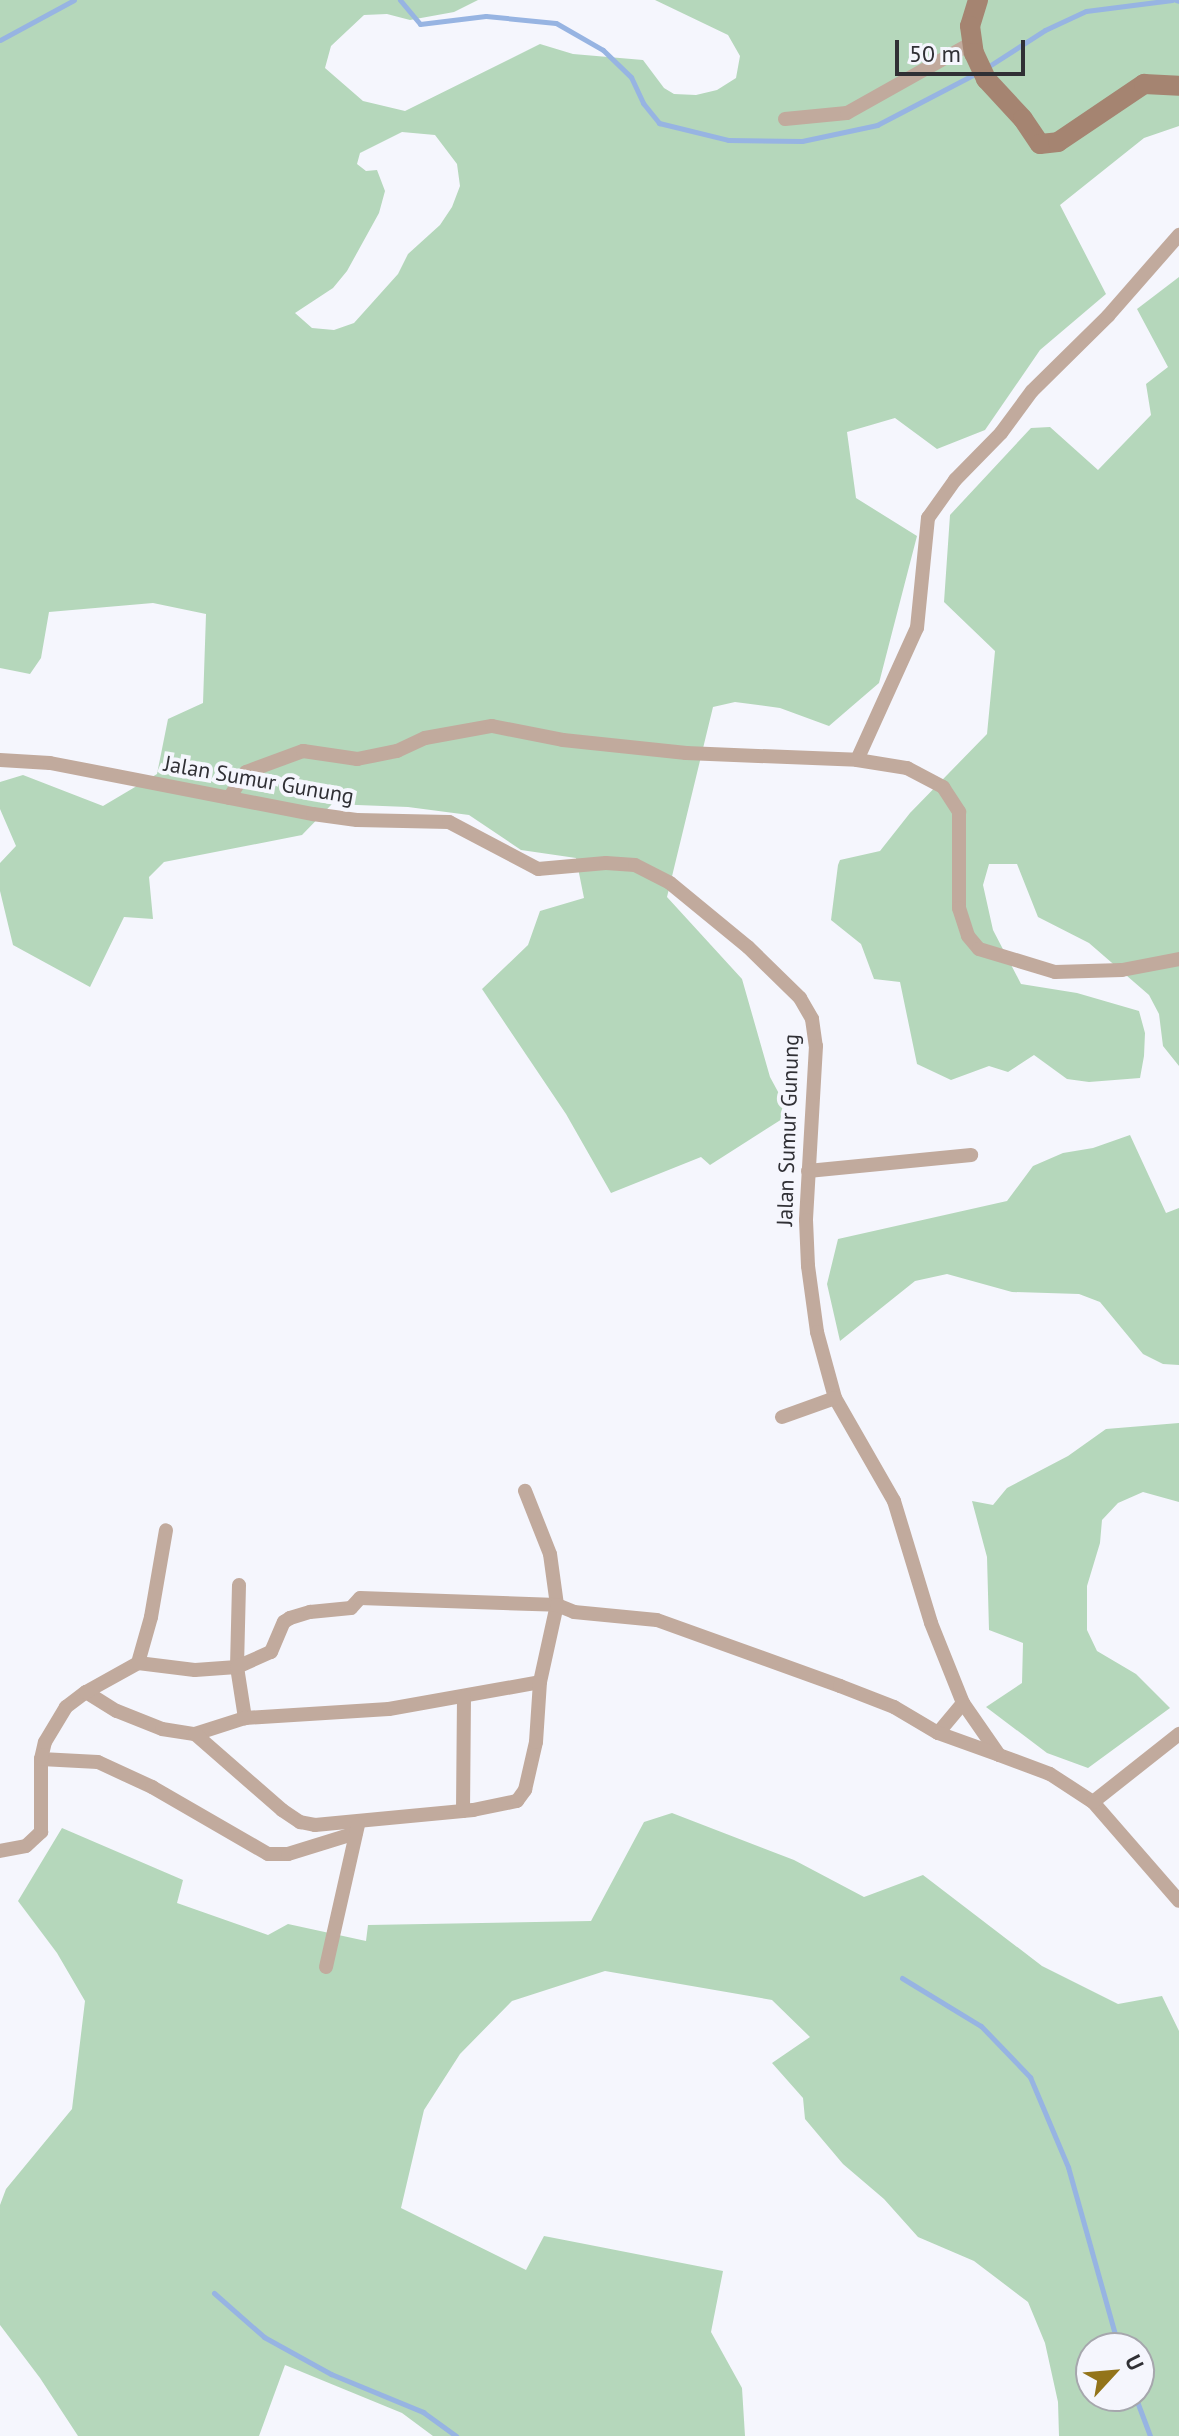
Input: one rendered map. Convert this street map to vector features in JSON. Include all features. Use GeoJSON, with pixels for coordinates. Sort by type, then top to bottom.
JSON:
{"type":"FeatureCollection","features":[{"type":"Feature","properties":{"kind":"street"},"geometry":{"type":"LineString","coordinates":[[978,0],[970,26],[978,62],[1040,144],[1049,145],[1144,84],[1179,86]]}},
{"type":"Feature","properties":{"kind":"street"},"geometry":{"type":"LineString","coordinates":[[785,119],[847,113],[978,62]]}},
{"type":"Feature","properties":{"kind":"street"},"geometry":{"type":"LineString","coordinates":[[857,760],[917,628],[928,518],[955,480],[1001,433],[1032,391],[1108,316],[1179,235]]}},
{"type":"Feature","properties":{"kind":"street"},"geometry":{"type":"LineString","coordinates":[[229,798],[246,772],[303,751],[357,759],[397,751],[425,738],[492,726],[563,740],[686,753],[857,760],[907,768],[943,787],[959,812],[962,923],[979,949],[1070,973],[1122,970],[1179,959]]}},
{"type":"Feature","properties":{"kind":"street","name":"Jalan Sumur Gunung"},"geometry":{"type":"LineString","coordinates":[[0,760],[50,763],[357,820],[449,822],[538,869],[606,863],[635,865],[670,883],[748,947],[800,998],[812,1019],[816,1046],[808,1171],[808,1266],[817,1332],[835,1398],[894,1501],[931,1623],[963,1703],[999,1755]]}},
{"type":"Feature","properties":{"kind":"street"},"geometry":{"type":"LineString","coordinates":[[808,1171],[971,1155]]}},
{"type":"Feature","properties":{"kind":"street"},"geometry":{"type":"LineString","coordinates":[[782,1417],[835,1398]]}},
{"type":"Feature","properties":{"kind":"street"},"geometry":{"type":"LineString","coordinates":[[195,1734],[300,1822],[357,1827],[517,1801],[525,1790],[536,1742],[540,1682],[557,1605],[550,1554],[525,1491]]}},
{"type":"Feature","properties":{"kind":"street"},"geometry":{"type":"LineString","coordinates":[[138,1663],[151,1617],[166,1530]]}},
{"type":"Feature","properties":{"kind":"street"},"geometry":{"type":"LineString","coordinates":[[239,1585],[237,1667],[245,1718]]}},
{"type":"Feature","properties":{"kind":"street"},"geometry":{"type":"LineString","coordinates":[[0,1851],[26,1846],[41,1832],[41,1759],[54,1723],[66,1707],[86,1692],[138,1663],[195,1670],[237,1667],[271,1652],[284,1622],[290,1618],[310,1612],[351,1608],[360,1598],[557,1605],[574,1612],[657,1620],[894,1707],[938,1733],[1050,1774],[1093,1802],[1179,1901]]}},
{"type":"Feature","properties":{"kind":"street"},"geometry":{"type":"LineString","coordinates":[[86,1692],[117,1711],[162,1729],[195,1734],[245,1718],[389,1709],[540,1682]]}},
{"type":"Feature","properties":{"kind":"street"},"geometry":{"type":"LineString","coordinates":[[463,1811],[464,1697]]}},
{"type":"Feature","properties":{"kind":"street"},"geometry":{"type":"LineString","coordinates":[[938,1733],[963,1703]]}},
{"type":"Feature","properties":{"kind":"street"},"geometry":{"type":"LineString","coordinates":[[1093,1802],[1179,1734]]}},
{"type":"Feature","properties":{"kind":"street"},"geometry":{"type":"LineString","coordinates":[[41,1759],[98,1762],[152,1787],[268,1854],[288,1854],[357,1827]]}},
{"type":"Feature","properties":{"kind":"street"},"geometry":{"type":"LineString","coordinates":[[326,1967],[357,1827]]}},
{"type":"Feature","properties":{"kind":"green space"},"geometry":{"type":"Polygon","coordinates":[[[0,0],[478,0],[454,12],[410,20],[387,14],[364,15],[331,46],[325,68],[363,101],[405,111],[540,44],[573,54],[643,60],[664,88],[674,94],[696,95],[717,90],[736,78],[740,56],[728,35],[655,0],[1179,0],[1179,126],[1144,138],[1060,205],[1106,294],[1040,350],[985,430],[937,449],[895,418],[847,432],[856,498],[917,536],[879,683],[829,726],[780,708],[735,702],[713,707],[667,897],[742,979],[770,1077],[790,1114],[710,1165],[701,1157],[611,1193],[566,1114],[482,989],[528,945],[540,911],[584,898],[576,858],[521,850],[469,815],[408,807],[332,804],[302,835],[164,862],[149,877],[153,919],[124,917],[90,987],[13,945],[0,891],[0,863],[16,846],[0,809],[0,782],[23,775],[103,806],[157,774],[168,719],[203,703],[206,614],[153,603],[49,612],[41,658],[30,674],[0,668],[0,0]],[[402,132],[360,153],[357,164],[366,171],[377,170],[385,191],[379,213],[347,271],[333,288],[295,313],[312,328],[334,330],[354,323],[398,274],[408,254],[440,225],[452,207],[460,186],[457,164],[435,135],[402,132]]]}},
{"type":"Feature","properties":{"kind":"green space"},"geometry":{"type":"Polygon","coordinates":[[[1179,277],[1179,1066],[1163,1046],[1159,1014],[1149,995],[1089,943],[1038,917],[1017,864],[989,864],[983,885],[993,930],[1021,984],[1077,993],[1139,1011],[1145,1033],[1144,1056],[1140,1078],[1089,1082],[1067,1079],[1034,1055],[1008,1072],[989,1066],[951,1080],[917,1064],[900,982],[874,979],[861,944],[831,920],[838,865],[840,860],[880,851],[910,813],[987,734],[995,651],[944,602],[950,515],[1031,428],[1050,427],[1098,470],[1151,415],[1146,384],[1168,367],[1137,309],[1179,277]]]}},
{"type":"Feature","properties":{"kind":"green space"},"geometry":{"type":"Polygon","coordinates":[[[1130,1135],[1166,1213],[1179,1208],[1179,1365],[1163,1364],[1143,1354],[1100,1302],[1079,1294],[1012,1292],[947,1274],[915,1281],[840,1341],[827,1284],[838,1239],[1007,1201],[1033,1166],[1063,1153],[1093,1148],[1130,1135]]]}},
{"type":"Feature","properties":{"kind":"green space"},"geometry":{"type":"Polygon","coordinates":[[[1179,1423],[1179,1502],[1143,1492],[1118,1503],[1102,1520],[1100,1543],[1087,1586],[1087,1630],[1097,1651],[1136,1674],[1170,1708],[1088,1768],[1047,1753],[986,1707],[1022,1683],[1023,1643],[989,1630],[987,1557],[972,1501],[993,1505],[1007,1488],[1068,1456],[1106,1429],[1179,1423]]]}},
{"type":"Feature","properties":{"kind":"green space"},"geometry":{"type":"Polygon","coordinates":[[[672,1813],[794,1860],[864,1897],[923,1875],[1042,1966],[1118,2004],[1162,1996],[1179,2031],[1179,2436],[1059,2436],[1058,2402],[1045,2343],[1028,2302],[974,2261],[918,2237],[884,2199],[843,2164],[805,2119],[803,2098],[772,2063],[810,2037],[772,2000],[605,1971],[512,2001],[460,2054],[424,2110],[401,2208],[526,2270],[544,2236],[723,2271],[711,2332],[742,2388],[745,2436],[433,2436],[402,2413],[285,2365],[259,2436],[78,2436],[0,2325],[0,2205],[6,2189],[72,2109],[85,2001],[57,1953],[18,1901],[62,1828],[183,1880],[177,1903],[268,1935],[288,1924],[366,1941],[368,1925],[591,1921],[644,1822],[672,1813]]]}},
{"type":"Feature","properties":{"kind":"waterway"},"geometry":{"type":"LineString","coordinates":[[0,40],[74,0]]}},
{"type":"Feature","properties":{"kind":"waterway"},"geometry":{"type":"LineString","coordinates":[[400,0],[420,24],[486,16],[556,23],[603,50],[631,77],[643,103],[659,123],[728,140],[802,141],[877,125],[977,73]]}},
{"type":"Feature","properties":{"kind":"waterway"},"geometry":{"type":"LineString","coordinates":[[986,68],[1045,30],[1086,11],[1172,0]]}},
{"type":"Feature","properties":{"kind":"waterway"},"geometry":{"type":"LineString","coordinates":[[902,1978],[981,2026],[1030,2077],[1068,2167],[1114,2332]]}},
{"type":"Feature","properties":{"kind":"waterway"},"geometry":{"type":"LineString","coordinates":[[214,2293],[264,2337],[331,2374],[423,2412],[456,2436]]}},
{"type":"Feature","properties":{"kind":"waterway"},"geometry":{"type":"LineString","coordinates":[[1141,2412],[1150,2436]]}}]}
